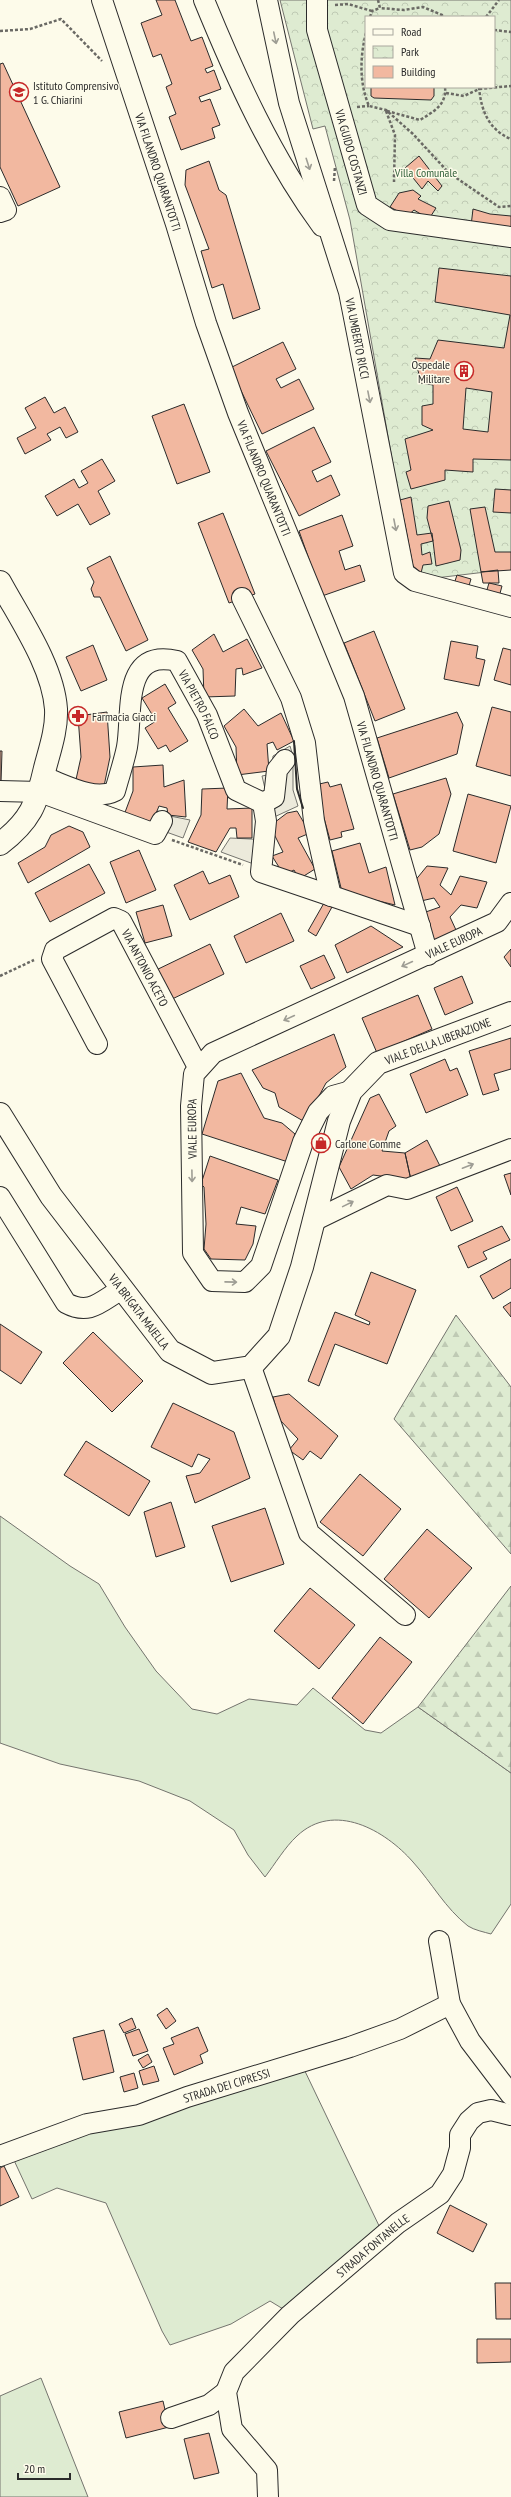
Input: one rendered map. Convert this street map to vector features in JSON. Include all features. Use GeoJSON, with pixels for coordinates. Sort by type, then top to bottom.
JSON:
{"type":"FeatureCollection","features":[{"type":"Feature","properties":{"kind":"main road"},"geometry":{"type":"LineString","coordinates":[[0,582],[45,667],[54,695],[56,725],[42,784],[26,822],[0,844]]}},
{"type":"Feature","properties":{"kind":"main road","name":"VIALE DELLA LIBERAZIONE"},"geometry":{"type":"LineString","coordinates":[[351,1091],[378,1063],[511,1013]]}},
{"type":"Feature","properties":{"kind":"main road"},"geometry":{"type":"LineString","coordinates":[[251,1367],[279,1336],[302,1267],[312,1221],[339,1121],[351,1091]]}},
{"type":"Feature","properties":{"kind":"main road","name":"VIA BRIGATA MAJELLA"},"geometry":{"type":"LineString","coordinates":[[0,1114],[51,1196],[170,1350],[212,1373],[251,1367]]}},
{"type":"Feature","properties":{"kind":"street","name":"VIA FILANDRO QUARANTOTTI"},"geometry":{"type":"LineString","coordinates":[[102,0],[176,224],[206,324],[233,398],[354,696],[428,955]]}},
{"type":"Feature","properties":{"kind":"street"},"geometry":{"type":"LineString","coordinates":[[204,0],[231,66],[283,165],[304,201],[332,239]]}},
{"type":"Feature","properties":{"kind":"street","name":"VIA UMBERTO RICCI"},"geometry":{"type":"LineString","coordinates":[[267,0],[289,103],[348,292],[404,573],[415,581],[511,607]]}},
{"type":"Feature","properties":{"kind":"street","name":"VIA GUIDO COSTANZI"},"geometry":{"type":"LineString","coordinates":[[317,2],[317,30],[367,205],[390,220],[511,237]]}},
{"type":"Feature","properties":{"kind":"street"},"geometry":{"type":"LineString","coordinates":[[0,197],[6,210],[0,212]]}},
{"type":"Feature","properties":{"kind":"street"},"geometry":{"type":"LineString","coordinates":[[242,598],[292,698],[305,743],[314,821],[331,896]]}},
{"type":"Feature","properties":{"kind":"street","name":"VIA PIETRO FALCO"},"geometry":{"type":"LineString","coordinates":[[42,784],[106,796],[115,791],[127,746],[133,681],[141,669],[156,659],[167,659],[177,661],[206,715],[236,790],[263,803]]}},
{"type":"Feature","properties":{"kind":"street"},"geometry":{"type":"LineString","coordinates":[[285,760],[277,770],[274,797],[263,803],[266,821],[261,872],[420,926]]}},
{"type":"Feature","properties":{"kind":"street"},"geometry":{"type":"LineString","coordinates":[[0,791],[42,784],[159,827]]}},
{"type":"Feature","properties":{"kind":"street","name":"VIALE EUROPA"},"geometry":{"type":"LineString","coordinates":[[351,1091],[333,1096],[318,1112],[304,1142],[261,1266],[245,1282],[212,1281],[193,1253],[191,1106],[194,1074],[198,1067],[213,1053],[497,922],[511,902]]}},
{"type":"Feature","properties":{"kind":"street","name":"VIA ANTONIO ACETO"},"geometry":{"type":"LineString","coordinates":[[97,1044],[52,959],[55,950],[114,918],[121,921],[198,1067]]}},
{"type":"Feature","properties":{"kind":"street"},"geometry":{"type":"LineString","coordinates":[[312,1221],[387,1185],[407,1189],[511,1149]]}},
{"type":"Feature","properties":{"kind":"street"},"geometry":{"type":"LineString","coordinates":[[0,1197],[66,1303],[77,1309],[88,1310],[122,1289]]}},
{"type":"Feature","properties":{"kind":"street"},"geometry":{"type":"LineString","coordinates":[[251,1367],[309,1533],[405,1615]]}},
{"type":"Feature","properties":{"kind":"street"},"geometry":{"type":"LineString","coordinates":[[439,1941],[450,2004],[470,2041],[511,2095]]}},
{"type":"Feature","properties":{"kind":"street","name":"STRADA DEI CIPRESSI"},"geometry":{"type":"LineString","coordinates":[[0,2156],[29,2143],[87,2124],[139,2115],[187,2097],[350,2047],[400,2030],[450,2004]]}},
{"type":"Feature","properties":{"kind":"street","name":"STRADA FONTANELLE"},"geometry":{"type":"LineString","coordinates":[[226,2392],[234,2372],[290,2315],[398,2223],[440,2194],[453,2174],[460,2148],[460,2135],[469,2121],[478,2113],[491,2110],[511,2115]]}},
{"type":"Feature","properties":{"kind":"street"},"geometry":{"type":"LineString","coordinates":[[171,2418],[209,2405],[226,2392],[232,2429],[267,2470],[268,2497]]}},
{"type":"Feature","properties":{"kind":"path"},"geometry":{"type":"LineString","coordinates":[[378,0],[380,8]]}},
{"type":"Feature","properties":{"kind":"path"},"geometry":{"type":"LineString","coordinates":[[487,16],[499,0]]}},
{"type":"Feature","properties":{"kind":"path"},"geometry":{"type":"LineString","coordinates":[[317,2],[348,4],[372,10],[380,8],[404,10],[423,8],[442,16]]}},
{"type":"Feature","properties":{"kind":"path"},"geometry":{"type":"LineString","coordinates":[[370,16],[372,10]]}},
{"type":"Feature","properties":{"kind":"path"},"geometry":{"type":"LineString","coordinates":[[0,31],[30,29],[60,19],[104,64]]}},
{"type":"Feature","properties":{"kind":"path"},"geometry":{"type":"LineString","coordinates":[[495,30],[511,32]]}},
{"type":"Feature","properties":{"kind":"path"},"geometry":{"type":"LineString","coordinates":[[365,37],[361,52],[363,93],[369,106],[420,120],[438,110],[446,93],[445,88]]}},
{"type":"Feature","properties":{"kind":"path"},"geometry":{"type":"LineString","coordinates":[[495,87],[511,86]]}},
{"type":"Feature","properties":{"kind":"path"},"geometry":{"type":"LineString","coordinates":[[446,93],[464,96],[479,88],[484,110],[493,129],[511,139]]}},
{"type":"Feature","properties":{"kind":"path"},"geometry":{"type":"LineString","coordinates":[[386,110],[395,135],[394,182]]}},
{"type":"Feature","properties":{"kind":"path"},"geometry":{"type":"LineString","coordinates":[[386,110],[413,134],[449,173],[499,207],[511,206]]}},
{"type":"Feature","properties":{"kind":"path"},"geometry":{"type":"LineString","coordinates":[[159,827],[261,872]]}},
{"type":"Feature","properties":{"kind":"path"},"geometry":{"type":"LineString","coordinates":[[0,976],[19,967]]}},
{"type":"Feature","properties":{"kind":"green space","name":"Villa Comunale"},"geometry":{"type":"Polygon","coordinates":[[[280,0],[511,0],[511,569],[427,579],[411,567],[350,220],[325,126],[313,129],[280,0]]]}},
{"type":"Feature","properties":{"kind":"green space"},"geometry":{"type":"Polygon","coordinates":[[[456,1315],[511,1387],[511,1554],[394,1419],[456,1315]]]}},
{"type":"Feature","properties":{"kind":"green space"},"geometry":{"type":"Polygon","coordinates":[[[0,1516],[70,1566],[99,1584],[125,1627],[156,1671],[192,1709],[217,1714],[249,1699],[297,1705],[313,1688],[365,1730],[381,1733],[418,1707],[511,1773],[511,1904],[491,1934],[476,1930],[468,1926],[460,1919],[413,1862],[401,1850],[374,1830],[343,1820],[327,1821],[311,1826],[293,1840],[265,1877],[248,1855],[234,1830],[190,1801],[139,1781],[60,1764],[0,1743],[0,1516]]]}},
{"type":"Feature","properties":{"kind":"green space"},"geometry":{"type":"Polygon","coordinates":[[[511,1586],[511,1773],[418,1707],[511,1586]]]}},
{"type":"Feature","properties":{"kind":"green space"},"geometry":{"type":"Polygon","coordinates":[[[302,2065],[382,2232],[288,2312],[270,2301],[231,2324],[170,2345],[162,2331],[106,2203],[57,2188],[32,2199],[12,2156],[302,2065]]]}},
{"type":"Feature","properties":{"kind":"green space"},"geometry":{"type":"Polygon","coordinates":[[[41,2378],[88,2497],[0,2497],[0,2396],[41,2378]]]}},
{"type":"Feature","properties":{"kind":"shaded area"},"geometry":{"type":"Polygon","coordinates":[[[290,746],[293,756],[293,790],[298,806],[272,818],[262,776],[272,774],[273,756],[290,746]]]}},
{"type":"Feature","properties":{"kind":"shaded area"},"geometry":{"type":"Polygon","coordinates":[[[160,814],[190,820],[183,838],[155,828],[160,814]]]}},
{"type":"Feature","properties":{"kind":"shaded area"},"geometry":{"type":"Polygon","coordinates":[[[230,838],[271,840],[270,870],[221,852],[230,838]]]}},
{"type":"Feature","properties":{"kind":"building"},"geometry":{"type":"Polygon","coordinates":[[[156,0],[175,0],[191,41],[202,37],[213,66],[205,69],[207,73],[214,70],[221,89],[199,97],[201,102],[210,99],[220,125],[212,128],[215,138],[181,150],[169,117],[176,114],[166,87],[172,84],[161,54],[153,57],[141,23],[162,15],[156,0]]]}},
{"type":"Feature","properties":{"kind":"building"},"geometry":{"type":"Polygon","coordinates":[[[3,63],[60,187],[18,206],[0,167],[0,64],[3,63]]]}},
{"type":"Feature","properties":{"kind":"building"},"geometry":{"type":"Polygon","coordinates":[[[371,88],[434,88],[434,96],[431,100],[374,98],[371,96],[371,88]]]}},
{"type":"Feature","properties":{"kind":"building"},"geometry":{"type":"Polygon","coordinates":[[[419,156],[442,186],[438,191],[428,181],[422,189],[405,168],[419,156]]]}},
{"type":"Feature","properties":{"kind":"building"},"geometry":{"type":"Polygon","coordinates":[[[209,161],[219,190],[226,195],[260,309],[233,319],[223,284],[212,288],[201,251],[209,249],[185,185],[186,170],[209,161]]]}},
{"type":"Feature","properties":{"kind":"building"},"geometry":{"type":"Polygon","coordinates":[[[413,190],[421,196],[418,199],[436,208],[429,219],[414,210],[407,216],[390,207],[399,193],[413,190]]]}},
{"type":"Feature","properties":{"kind":"building"},"geometry":{"type":"Polygon","coordinates":[[[473,209],[490,214],[511,216],[511,232],[471,226],[473,209]]]}},
{"type":"Feature","properties":{"kind":"building","name":"Ospedale Militare"},"geometry":{"type":"Polygon","coordinates":[[[439,268],[511,276],[511,460],[473,459],[473,472],[445,470],[445,480],[411,489],[406,472],[411,470],[405,439],[433,430],[422,425],[422,406],[433,404],[433,385],[421,383],[415,358],[430,359],[438,340],[504,348],[510,315],[435,302],[439,268]],[[466,388],[463,429],[488,432],[492,392],[466,388]]]}},
{"type":"Feature","properties":{"kind":"building"},"geometry":{"type":"Polygon","coordinates":[[[283,342],[296,369],[276,379],[281,388],[299,379],[314,409],[262,434],[230,368],[283,342]]]}},
{"type":"Feature","properties":{"kind":"building"},"geometry":{"type":"Polygon","coordinates":[[[45,397],[54,413],[65,407],[78,432],[66,438],[60,427],[47,434],[51,440],[25,454],[17,438],[36,428],[25,408],[45,397]]]}},
{"type":"Feature","properties":{"kind":"building"},"geometry":{"type":"Polygon","coordinates":[[[184,404],[210,472],[177,484],[152,416],[184,404]]]}},
{"type":"Feature","properties":{"kind":"building"},"geometry":{"type":"Polygon","coordinates":[[[314,427],[331,462],[312,471],[317,482],[331,475],[340,495],[299,516],[266,451],[314,427]]]}},
{"type":"Feature","properties":{"kind":"building"},"geometry":{"type":"Polygon","coordinates":[[[102,459],[115,481],[98,491],[110,514],[90,525],[78,504],[57,516],[45,496],[74,479],[79,488],[88,483],[81,471],[102,459]]]}},
{"type":"Feature","properties":{"kind":"building"},"geometry":{"type":"Polygon","coordinates":[[[495,489],[511,490],[511,513],[493,512],[495,489]]]}},
{"type":"Feature","properties":{"kind":"building"},"geometry":{"type":"Polygon","coordinates":[[[411,497],[417,535],[432,533],[433,541],[421,544],[422,555],[430,552],[432,564],[423,565],[421,573],[413,566],[400,500],[411,497]]]}},
{"type":"Feature","properties":{"kind":"building"},"geometry":{"type":"Polygon","coordinates":[[[449,501],[461,550],[460,560],[436,566],[433,541],[427,518],[428,506],[449,501]]]}},
{"type":"Feature","properties":{"kind":"building"},"geometry":{"type":"Polygon","coordinates":[[[485,507],[495,552],[511,552],[511,570],[481,572],[470,509],[485,507]]]}},
{"type":"Feature","properties":{"kind":"building"},"geometry":{"type":"Polygon","coordinates":[[[223,513],[255,594],[229,603],[198,523],[223,513]]]}},
{"type":"Feature","properties":{"kind":"building"},"geometry":{"type":"Polygon","coordinates":[[[342,515],[353,546],[339,551],[345,570],[360,565],[365,581],[322,596],[299,531],[342,515]]]}},
{"type":"Feature","properties":{"kind":"building"},"geometry":{"type":"Polygon","coordinates":[[[110,556],[148,640],[126,651],[100,597],[94,597],[91,589],[94,582],[87,568],[110,556]]]}},
{"type":"Feature","properties":{"kind":"building"},"geometry":{"type":"Polygon","coordinates":[[[498,570],[499,583],[483,583],[481,572],[498,570]]]}},
{"type":"Feature","properties":{"kind":"building"},"geometry":{"type":"Polygon","coordinates":[[[457,575],[471,579],[468,589],[454,584],[457,575]]]}},
{"type":"Feature","properties":{"kind":"building"},"geometry":{"type":"Polygon","coordinates":[[[489,583],[502,586],[499,597],[486,593],[489,583]]]}},
{"type":"Feature","properties":{"kind":"building"},"geometry":{"type":"Polygon","coordinates":[[[374,631],[405,709],[375,721],[344,643],[374,631]]]}},
{"type":"Feature","properties":{"kind":"building"},"geometry":{"type":"Polygon","coordinates":[[[214,634],[223,652],[247,639],[262,668],[243,675],[242,668],[236,669],[235,696],[204,697],[203,669],[192,650],[214,634]]]}},
{"type":"Feature","properties":{"kind":"building"},"geometry":{"type":"Polygon","coordinates":[[[451,641],[478,646],[476,658],[485,660],[479,686],[444,679],[451,641]]]}},
{"type":"Feature","properties":{"kind":"building"},"geometry":{"type":"Polygon","coordinates":[[[93,645],[107,680],[81,691],[66,657],[93,645]]]}},
{"type":"Feature","properties":{"kind":"building"},"geometry":{"type":"Polygon","coordinates":[[[503,648],[511,650],[511,685],[494,680],[503,648]]]}},
{"type":"Feature","properties":{"kind":"building"},"geometry":{"type":"Polygon","coordinates":[[[165,684],[176,703],[168,708],[188,741],[170,752],[166,745],[158,749],[145,728],[156,721],[142,698],[165,684]]]}},
{"type":"Feature","properties":{"kind":"building"},"geometry":{"type":"Polygon","coordinates":[[[492,707],[511,712],[511,776],[476,766],[492,707]]]}},
{"type":"Feature","properties":{"kind":"building"},"geometry":{"type":"Polygon","coordinates":[[[244,709],[258,726],[281,713],[294,741],[277,750],[273,742],[267,744],[269,771],[237,775],[236,747],[224,726],[244,709]]]}},
{"type":"Feature","properties":{"kind":"building"},"geometry":{"type":"Polygon","coordinates":[[[107,712],[110,757],[103,791],[75,784],[81,757],[78,716],[107,712]]]}},
{"type":"Feature","properties":{"kind":"building"},"geometry":{"type":"Polygon","coordinates":[[[457,712],[463,725],[457,754],[389,778],[377,738],[457,712]]]}},
{"type":"Feature","properties":{"kind":"building"},"geometry":{"type":"Polygon","coordinates":[[[0,751],[2,751],[1,783],[0,783],[0,751]]]}},
{"type":"Feature","properties":{"kind":"building"},"geometry":{"type":"Polygon","coordinates":[[[163,765],[164,787],[184,780],[186,817],[168,815],[167,808],[159,806],[151,826],[124,815],[133,791],[133,767],[163,765]]]}},
{"type":"Feature","properties":{"kind":"building"},"geometry":{"type":"Polygon","coordinates":[[[446,778],[451,794],[439,834],[422,847],[410,850],[393,794],[446,778]]]}},
{"type":"Feature","properties":{"kind":"building"},"geometry":{"type":"Polygon","coordinates":[[[328,782],[330,787],[341,784],[354,829],[341,832],[342,837],[330,840],[315,785],[328,782]]]}},
{"type":"Feature","properties":{"kind":"building"},"geometry":{"type":"Polygon","coordinates":[[[228,788],[227,809],[252,808],[252,838],[237,838],[236,828],[230,828],[216,852],[188,842],[201,815],[202,789],[228,788]]]}},
{"type":"Feature","properties":{"kind":"building"},"geometry":{"type":"Polygon","coordinates":[[[468,794],[511,806],[496,863],[453,851],[468,794]]]}},
{"type":"Feature","properties":{"kind":"building"},"geometry":{"type":"Polygon","coordinates":[[[297,811],[310,833],[298,838],[315,869],[299,879],[294,870],[284,875],[272,856],[283,852],[270,826],[287,813],[297,811]]]}},
{"type":"Feature","properties":{"kind":"building"},"geometry":{"type":"Polygon","coordinates":[[[69,826],[83,832],[90,847],[28,883],[18,863],[45,847],[51,835],[69,826]]]}},
{"type":"Feature","properties":{"kind":"building"},"geometry":{"type":"Polygon","coordinates":[[[360,843],[369,873],[386,867],[395,905],[342,892],[332,851],[360,843]]]}},
{"type":"Feature","properties":{"kind":"building"},"geometry":{"type":"Polygon","coordinates":[[[139,850],[156,890],[126,903],[110,862],[139,850]]]}},
{"type":"Feature","properties":{"kind":"building"},"geometry":{"type":"Polygon","coordinates":[[[89,864],[105,893],[50,922],[35,893],[89,864]]]}},
{"type":"Feature","properties":{"kind":"building"},"geometry":{"type":"Polygon","coordinates":[[[427,866],[448,868],[440,885],[451,895],[460,876],[487,882],[477,908],[461,905],[450,917],[456,930],[430,943],[420,914],[440,907],[434,898],[421,901],[414,882],[427,866]]]}},
{"type":"Feature","properties":{"kind":"building"},"geometry":{"type":"Polygon","coordinates":[[[203,871],[209,884],[230,875],[239,897],[190,920],[174,885],[203,871]]]}},
{"type":"Feature","properties":{"kind":"building"},"geometry":{"type":"Polygon","coordinates":[[[324,903],[332,907],[316,936],[308,931],[324,903]]]}},
{"type":"Feature","properties":{"kind":"building"},"geometry":{"type":"Polygon","coordinates":[[[163,905],[172,936],[145,943],[136,912],[163,905]]]}},
{"type":"Feature","properties":{"kind":"building"},"geometry":{"type":"Polygon","coordinates":[[[281,913],[294,941],[246,963],[234,936],[281,913]]]}},
{"type":"Feature","properties":{"kind":"building"},"geometry":{"type":"Polygon","coordinates":[[[371,926],[403,947],[347,973],[335,945],[371,926]]]}},
{"type":"Feature","properties":{"kind":"building"},"geometry":{"type":"Polygon","coordinates":[[[210,944],[224,974],[166,1002],[152,972],[210,944]]]}},
{"type":"Feature","properties":{"kind":"building"},"geometry":{"type":"Polygon","coordinates":[[[511,949],[511,967],[504,957],[511,949]]]}},
{"type":"Feature","properties":{"kind":"building"},"geometry":{"type":"Polygon","coordinates":[[[324,955],[335,978],[311,989],[300,966],[324,955]]]}},
{"type":"Feature","properties":{"kind":"building"},"geometry":{"type":"Polygon","coordinates":[[[462,976],[473,1003],[445,1015],[434,988],[462,976]]]}},
{"type":"Feature","properties":{"kind":"building"},"geometry":{"type":"Polygon","coordinates":[[[418,995],[432,1029],[377,1053],[362,1018],[418,995]]]}},
{"type":"Feature","properties":{"kind":"building"},"geometry":{"type":"Polygon","coordinates":[[[334,1034],[346,1067],[326,1083],[305,1122],[279,1107],[275,1093],[263,1088],[252,1070],[334,1034]]]}},
{"type":"Feature","properties":{"kind":"building"},"geometry":{"type":"Polygon","coordinates":[[[511,1038],[511,1069],[494,1074],[499,1090],[483,1095],[469,1051],[511,1038]]]}},
{"type":"Feature","properties":{"kind":"building"},"geometry":{"type":"Polygon","coordinates":[[[445,1059],[450,1071],[457,1068],[468,1095],[426,1113],[410,1074],[445,1059]]]}},
{"type":"Feature","properties":{"kind":"building"},"geometry":{"type":"Polygon","coordinates":[[[241,1073],[264,1118],[282,1123],[295,1134],[288,1162],[202,1134],[218,1081],[241,1073]]]}},
{"type":"Feature","properties":{"kind":"building"},"geometry":{"type":"Polygon","coordinates":[[[379,1094],[396,1126],[389,1131],[382,1151],[405,1153],[411,1180],[373,1175],[351,1189],[339,1167],[370,1098],[379,1094]]]}},
{"type":"Feature","properties":{"kind":"building"},"geometry":{"type":"Polygon","coordinates":[[[427,1140],[440,1166],[411,1180],[405,1153],[427,1140]]]}},
{"type":"Feature","properties":{"kind":"building"},"geometry":{"type":"Polygon","coordinates":[[[210,1156],[278,1180],[265,1214],[241,1207],[236,1224],[256,1226],[253,1244],[245,1260],[211,1259],[204,1249],[206,1224],[204,1187],[201,1184],[210,1156]]]}},
{"type":"Feature","properties":{"kind":"building"},"geometry":{"type":"Polygon","coordinates":[[[511,1173],[511,1195],[504,1175],[511,1173]]]}},
{"type":"Feature","properties":{"kind":"building"},"geometry":{"type":"Polygon","coordinates":[[[457,1187],[473,1221],[451,1231],[436,1197],[457,1187]]]}},
{"type":"Feature","properties":{"kind":"building"},"geometry":{"type":"Polygon","coordinates":[[[502,1226],[510,1240],[483,1252],[487,1259],[468,1268],[458,1246],[502,1226]]]}},
{"type":"Feature","properties":{"kind":"building"},"geometry":{"type":"Polygon","coordinates":[[[511,1259],[511,1288],[493,1299],[480,1276],[511,1259]]]}},
{"type":"Feature","properties":{"kind":"building"},"geometry":{"type":"Polygon","coordinates":[[[371,1272],[416,1290],[387,1364],[335,1344],[319,1386],[308,1381],[335,1312],[369,1325],[370,1322],[355,1315],[371,1272]]]}},
{"type":"Feature","properties":{"kind":"building"},"geometry":{"type":"Polygon","coordinates":[[[511,1302],[511,1317],[503,1307],[511,1302]]]}},
{"type":"Feature","properties":{"kind":"building"},"geometry":{"type":"Polygon","coordinates":[[[0,1324],[42,1352],[21,1384],[0,1370],[0,1324]]]}},
{"type":"Feature","properties":{"kind":"building"},"geometry":{"type":"Polygon","coordinates":[[[93,1332],[143,1381],[112,1412],[63,1363],[93,1332]]]}},
{"type":"Feature","properties":{"kind":"building"},"geometry":{"type":"Polygon","coordinates":[[[289,1394],[338,1436],[321,1459],[310,1451],[303,1460],[289,1450],[298,1439],[279,1419],[273,1397],[289,1394]]]}},
{"type":"Feature","properties":{"kind":"building"},"geometry":{"type":"Polygon","coordinates":[[[173,1403],[234,1432],[250,1478],[195,1503],[186,1476],[200,1473],[210,1459],[198,1454],[192,1467],[151,1447],[173,1403]]]}},
{"type":"Feature","properties":{"kind":"building"},"geometry":{"type":"Polygon","coordinates":[[[86,1441],[150,1481],[129,1516],[64,1475],[86,1441]]]}},
{"type":"Feature","properties":{"kind":"building"},"geometry":{"type":"Polygon","coordinates":[[[360,1474],[401,1509],[363,1556],[320,1522],[360,1474]]]}},
{"type":"Feature","properties":{"kind":"building"},"geometry":{"type":"Polygon","coordinates":[[[171,1502],[185,1547],[156,1557],[144,1512],[171,1502]]]}},
{"type":"Feature","properties":{"kind":"building"},"geometry":{"type":"Polygon","coordinates":[[[265,1508],[284,1564],[231,1582],[212,1526],[265,1508]]]}},
{"type":"Feature","properties":{"kind":"building"},"geometry":{"type":"Polygon","coordinates":[[[427,1529],[472,1568],[429,1618],[384,1579],[427,1529]]]}},
{"type":"Feature","properties":{"kind":"building"},"geometry":{"type":"Polygon","coordinates":[[[310,1588],[355,1625],[319,1669],[274,1631],[310,1588]]]}},
{"type":"Feature","properties":{"kind":"building"},"geometry":{"type":"Polygon","coordinates":[[[380,1637],[412,1662],[363,1724],[332,1698],[380,1637]]]}},
{"type":"Feature","properties":{"kind":"building"},"geometry":{"type":"Polygon","coordinates":[[[167,2008],[176,2021],[166,2029],[157,2015],[167,2008]]]}},
{"type":"Feature","properties":{"kind":"building"},"geometry":{"type":"Polygon","coordinates":[[[132,2018],[136,2028],[124,2033],[119,2024],[132,2018]]]}},
{"type":"Feature","properties":{"kind":"building"},"geometry":{"type":"Polygon","coordinates":[[[198,2027],[208,2051],[200,2055],[203,2063],[174,2075],[163,2048],[174,2044],[171,2038],[198,2027]]]}},
{"type":"Feature","properties":{"kind":"building"},"geometry":{"type":"Polygon","coordinates":[[[139,2029],[148,2051],[133,2056],[125,2034],[139,2029]]]}},
{"type":"Feature","properties":{"kind":"building"},"geometry":{"type":"Polygon","coordinates":[[[104,2030],[114,2072],[83,2080],[73,2038],[104,2030]]]}},
{"type":"Feature","properties":{"kind":"building"},"geometry":{"type":"Polygon","coordinates":[[[148,2054],[152,2062],[143,2068],[138,2060],[148,2054]]]}},
{"type":"Feature","properties":{"kind":"building"},"geometry":{"type":"Polygon","coordinates":[[[154,2066],[159,2081],[143,2085],[139,2071],[154,2066]]]}},
{"type":"Feature","properties":{"kind":"building"},"geometry":{"type":"Polygon","coordinates":[[[134,2073],[138,2088],[124,2092],[120,2077],[134,2073]]]}},
{"type":"Feature","properties":{"kind":"building"},"geometry":{"type":"Polygon","coordinates":[[[4,2166],[19,2197],[0,2206],[0,2168],[4,2166]]]}},
{"type":"Feature","properties":{"kind":"building"},"geometry":{"type":"Polygon","coordinates":[[[450,2205],[487,2224],[473,2252],[437,2233],[450,2205]]]}},
{"type":"Feature","properties":{"kind":"building"},"geometry":{"type":"Polygon","coordinates":[[[495,2283],[511,2283],[511,2319],[496,2319],[495,2283]]]}},
{"type":"Feature","properties":{"kind":"building"},"geometry":{"type":"Polygon","coordinates":[[[477,2339],[511,2339],[511,2362],[477,2363],[477,2339]]]}},
{"type":"Feature","properties":{"kind":"building"},"geometry":{"type":"Polygon","coordinates":[[[163,2401],[169,2427],[126,2438],[119,2412],[163,2401]]]}},
{"type":"Feature","properties":{"kind":"building"},"geometry":{"type":"Polygon","coordinates":[[[209,2433],[219,2473],[194,2479],[184,2439],[209,2433]]]}},
{"type":"Feature","properties":{"kind":"wall"},"geometry":{"type":"LineString","coordinates":[[294,741],[297,789],[303,808]]}},
{"type":"Feature","properties":{"kind":"place","name":"Istituto Comprensivo 1 G. Chiarini"},"geometry":{"type":"Point","coordinates":[19,92]}},
{"type":"Feature","properties":{"kind":"place","name":"Ospedale Militare"},"geometry":{"type":"Point","coordinates":[464,371]}},
{"type":"Feature","properties":{"kind":"place","name":"Farmacia Giacci"},"geometry":{"type":"Point","coordinates":[78,716]}},
{"type":"Feature","properties":{"kind":"place","name":"Carlone Gomme"},"geometry":{"type":"Point","coordinates":[321,1143]}}]}
